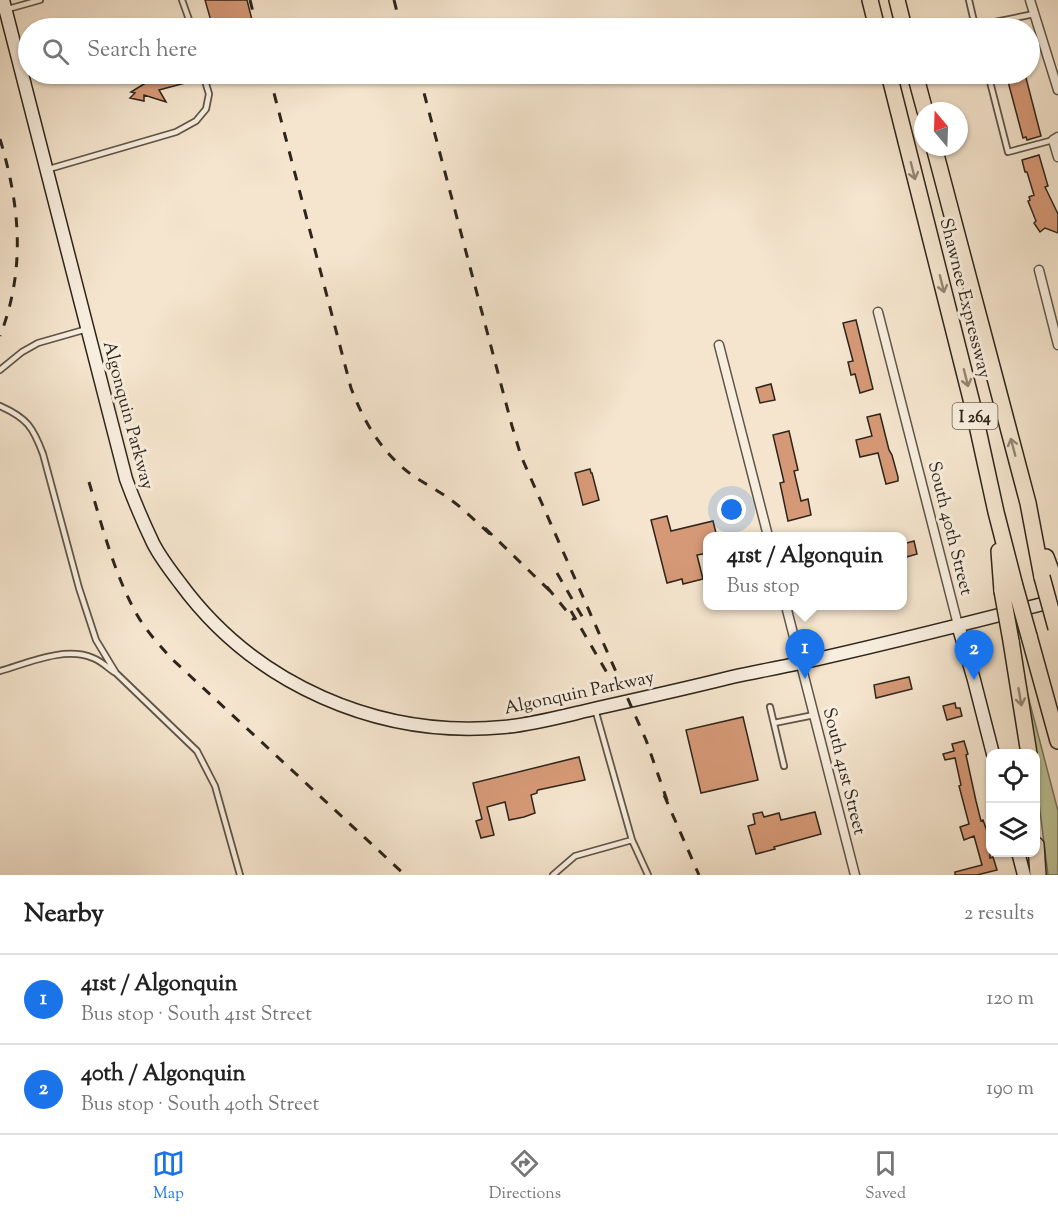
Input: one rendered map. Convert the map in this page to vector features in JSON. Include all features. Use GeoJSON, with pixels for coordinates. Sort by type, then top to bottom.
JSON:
{"type":"FeatureCollection","features":[{"type":"Feature","properties":{"kind":"highway"},"geometry":{"type":"LineString","coordinates":[[870,0],[874,18]]}},
{"type":"Feature","properties":{"kind":"highway"},"geometry":{"type":"LineString","coordinates":[[897,0],[902,18]]}},
{"type":"Feature","properties":{"kind":"highway","name":"Shawnee Expressway"},"geometry":{"type":"LineString","coordinates":[[892,84],[973,407],[996,512],[1009,589]]}},
{"type":"Feature","properties":{"kind":"highway"},"geometry":{"type":"LineString","coordinates":[[918,84],[923,102]]}},
{"type":"Feature","properties":{"kind":"highway","name":"Shawnee Expressway"},"geometry":{"type":"LineString","coordinates":[[936,156],[1028,503],[1051,580],[1057,631]]}},
{"type":"Feature","properties":{"kind":"highway"},"geometry":{"type":"LineString","coordinates":[[1009,589],[1029,636],[1058,741]]}},
{"type":"Feature","properties":{"kind":"highway"},"geometry":{"type":"LineString","coordinates":[[1009,589],[1011,641],[1028,749]]}},
{"type":"Feature","properties":{"kind":"highway"},"geometry":{"type":"LineString","coordinates":[[1036,857],[1038,875]]}},
{"type":"Feature","properties":{"kind":"street"},"geometry":{"type":"LineString","coordinates":[[1030,0],[1035,18]]}},
{"type":"Feature","properties":{"kind":"street","name":"Algonquin Parkway"},"geometry":{"type":"LineString","coordinates":[[4,5],[18,60]]}},
{"type":"Feature","properties":{"kind":"street"},"geometry":{"type":"LineString","coordinates":[[1040,33],[1058,90]]}},
{"type":"Feature","properties":{"kind":"street","name":"Algonquin Parkway"},"geometry":{"type":"LineString","coordinates":[[24,84],[126,480],[154,544],[189,595],[213,623],[270,670],[335,704],[366,714],[437,728],[503,727],[541,722],[753,672],[801,663],[1058,600]]}},
{"type":"Feature","properties":{"kind":"street"},"geometry":{"type":"LineString","coordinates":[[1055,139],[1058,157]]}},
{"type":"Feature","properties":{"kind":"street"},"geometry":{"type":"LineString","coordinates":[[1039,270],[1058,345]]}},
{"type":"Feature","properties":{"kind":"street","name":"South 40th Street"},"geometry":{"type":"LineString","coordinates":[[878,312],[992,749]]}},
{"type":"Feature","properties":{"kind":"street"},"geometry":{"type":"LineString","coordinates":[[719,345],[767,532]]}},
{"type":"Feature","properties":{"kind":"street","name":"South 41st Street"},"geometry":{"type":"LineString","coordinates":[[787,610],[855,875]]}},
{"type":"Feature","properties":{"kind":"street"},"geometry":{"type":"LineString","coordinates":[[1019,857],[1024,875]]}},
{"type":"Feature","properties":{"kind":"lane"},"geometry":{"type":"LineString","coordinates":[[4,5],[40,0]]}},
{"type":"Feature","properties":{"kind":"lane"},"geometry":{"type":"LineString","coordinates":[[182,0],[188,18]]}},
{"type":"Feature","properties":{"kind":"lane"},"geometry":{"type":"LineString","coordinates":[[969,0],[974,18]]}},
{"type":"Feature","properties":{"kind":"lane"},"geometry":{"type":"LineString","coordinates":[[1016,18],[1034,14]]}},
{"type":"Feature","properties":{"kind":"lane"},"geometry":{"type":"LineString","coordinates":[[46,170],[176,132],[196,121],[206,108],[209,94],[206,84]]}},
{"type":"Feature","properties":{"kind":"lane"},"geometry":{"type":"LineString","coordinates":[[991,84],[1008,152],[1055,139]]}},
{"type":"Feature","properties":{"kind":"lane"},"geometry":{"type":"LineString","coordinates":[[0,370],[22,351],[38,343],[87,329]]}},
{"type":"Feature","properties":{"kind":"lane"},"geometry":{"type":"LineString","coordinates":[[0,406],[16,413],[27,422],[37,437],[91,626],[96,640],[116,674]]}},
{"type":"Feature","properties":{"kind":"lane"},"geometry":{"type":"LineString","coordinates":[[0,671],[64,654],[82,655],[94,659],[116,674],[197,751],[215,786],[240,875]]}},
{"type":"Feature","properties":{"kind":"lane"},"geometry":{"type":"LineString","coordinates":[[770,707],[784,765]]}},
{"type":"Feature","properties":{"kind":"lane"},"geometry":{"type":"LineString","coordinates":[[595,709],[632,840],[648,875]]}},
{"type":"Feature","properties":{"kind":"lane"},"geometry":{"type":"LineString","coordinates":[[774,723],[814,716]]}},
{"type":"Feature","properties":{"kind":"lane"},"geometry":{"type":"LineString","coordinates":[[553,875],[575,856],[632,840]]}},
{"type":"Feature","properties":{"kind":"green space"},"geometry":{"type":"Polygon","coordinates":[[[1021,669],[1058,811],[1058,875],[1048,875],[1040,811],[1040,749],[1035,749],[1021,669]]]}},
{"type":"Feature","properties":{"kind":"building"},"geometry":{"type":"Polygon","coordinates":[[[205,0],[247,0],[252,18],[210,18],[205,0]]]}},
{"type":"Feature","properties":{"kind":"building"},"geometry":{"type":"Polygon","coordinates":[[[144,84],[181,84],[159,90],[166,102],[144,95],[144,101],[130,98],[135,93],[131,92],[144,84]]]}},
{"type":"Feature","properties":{"kind":"building"},"geometry":{"type":"Polygon","coordinates":[[[1009,84],[1028,84],[1041,136],[1027,140],[1026,137],[1023,138],[1009,84]]]}},
{"type":"Feature","properties":{"kind":"building"},"geometry":{"type":"Polygon","coordinates":[[[1039,155],[1048,186],[1045,187],[1058,214],[1058,233],[1045,228],[1040,232],[1034,223],[1036,221],[1028,201],[1029,197],[1034,195],[1022,160],[1039,155]]]}},
{"type":"Feature","properties":{"kind":"building"},"geometry":{"type":"Polygon","coordinates":[[[856,320],[873,389],[860,393],[855,374],[851,375],[848,362],[853,361],[843,323],[856,320]]]}},
{"type":"Feature","properties":{"kind":"building"},"geometry":{"type":"Polygon","coordinates":[[[771,384],[775,400],[760,403],[756,388],[771,384]]]}},
{"type":"Feature","properties":{"kind":"building"},"geometry":{"type":"Polygon","coordinates":[[[880,414],[898,477],[898,481],[886,484],[878,453],[860,457],[856,440],[872,436],[867,417],[880,414]]]}},
{"type":"Feature","properties":{"kind":"building"},"geometry":{"type":"Polygon","coordinates":[[[789,431],[798,470],[794,471],[801,501],[808,499],[811,515],[788,521],[780,483],[784,482],[773,435],[789,431]]]}},
{"type":"Feature","properties":{"kind":"building"},"geometry":{"type":"Polygon","coordinates":[[[590,469],[599,500],[583,505],[575,473],[590,469]]]}},
{"type":"Feature","properties":{"kind":"building"},"geometry":{"type":"Polygon","coordinates":[[[667,516],[671,531],[713,521],[716,532],[703,532],[703,554],[697,555],[703,579],[683,584],[682,579],[667,583],[651,520],[667,516]]]}},
{"type":"Feature","properties":{"kind":"building"},"geometry":{"type":"Polygon","coordinates":[[[914,541],[917,554],[907,557],[907,543],[914,541]]]}},
{"type":"Feature","properties":{"kind":"building"},"geometry":{"type":"Polygon","coordinates":[[[909,677],[912,689],[876,698],[874,685],[909,677]]]}},
{"type":"Feature","properties":{"kind":"building"},"geometry":{"type":"Polygon","coordinates":[[[955,703],[956,708],[960,708],[962,716],[947,720],[943,706],[955,703]]]}},
{"type":"Feature","properties":{"kind":"building"},"geometry":{"type":"Polygon","coordinates":[[[743,717],[758,780],[701,793],[686,730],[743,717]]]}},
{"type":"Feature","properties":{"kind":"building"},"geometry":{"type":"Polygon","coordinates":[[[964,741],[981,821],[983,820],[986,828],[986,857],[993,857],[997,870],[977,875],[955,875],[955,872],[982,865],[974,836],[964,840],[960,827],[969,824],[959,786],[961,785],[955,758],[945,760],[943,754],[954,751],[952,744],[964,741]]]}},
{"type":"Feature","properties":{"kind":"building"},"geometry":{"type":"Polygon","coordinates":[[[579,757],[585,780],[538,790],[537,793],[531,795],[535,813],[524,817],[509,820],[505,802],[487,807],[494,835],[481,838],[476,821],[482,819],[473,783],[579,757]]]}},
{"type":"Feature","properties":{"kind":"building"},"geometry":{"type":"Polygon","coordinates":[[[762,812],[764,817],[779,813],[781,820],[815,812],[821,834],[756,854],[748,826],[755,824],[753,814],[762,812]]]}},
{"type":"Feature","properties":{"kind":"railway"},"geometry":{"type":"LineString","coordinates":[[250,0],[254,18]]}},
{"type":"Feature","properties":{"kind":"railway"},"geometry":{"type":"LineString","coordinates":[[394,0],[398,18]]}},
{"type":"Feature","properties":{"kind":"railway"},"geometry":{"type":"LineString","coordinates":[[272,84],[351,388],[362,413],[375,436],[401,466],[456,504],[490,534]]}},
{"type":"Feature","properties":{"kind":"railway"},"geometry":{"type":"LineString","coordinates":[[422,84],[521,456],[646,740],[668,803]]}},
{"type":"Feature","properties":{"kind":"railway"},"geometry":{"type":"LineString","coordinates":[[0,139],[12,189],[17,238],[14,286],[0,336]]}},
{"type":"Feature","properties":{"kind":"railway"},"geometry":{"type":"LineString","coordinates":[[89,482],[121,582],[136,613],[153,638],[173,660],[405,875]]}},
{"type":"Feature","properties":{"kind":"railway"},"geometry":{"type":"LineString","coordinates":[[485,528],[551,592]]}},
{"type":"Feature","properties":{"kind":"railway"},"geometry":{"type":"LineString","coordinates":[[557,573],[583,618]]}},
{"type":"Feature","properties":{"kind":"railway"},"geometry":{"type":"LineString","coordinates":[[547,587],[574,620]]}},
{"type":"Feature","properties":{"kind":"railway"},"geometry":{"type":"LineString","coordinates":[[571,611],[610,678]]}},
{"type":"Feature","properties":{"kind":"railway"},"geometry":{"type":"LineString","coordinates":[[664,795],[699,875]]}},
{"type":"Feature","properties":{"kind":"place","name":"41st / Algonquin"},"geometry":{"type":"Point","coordinates":[805,679]}},
{"type":"Feature","properties":{"kind":"place","name":"40th / Algonquin"},"geometry":{"type":"Point","coordinates":[974,680]}}]}
